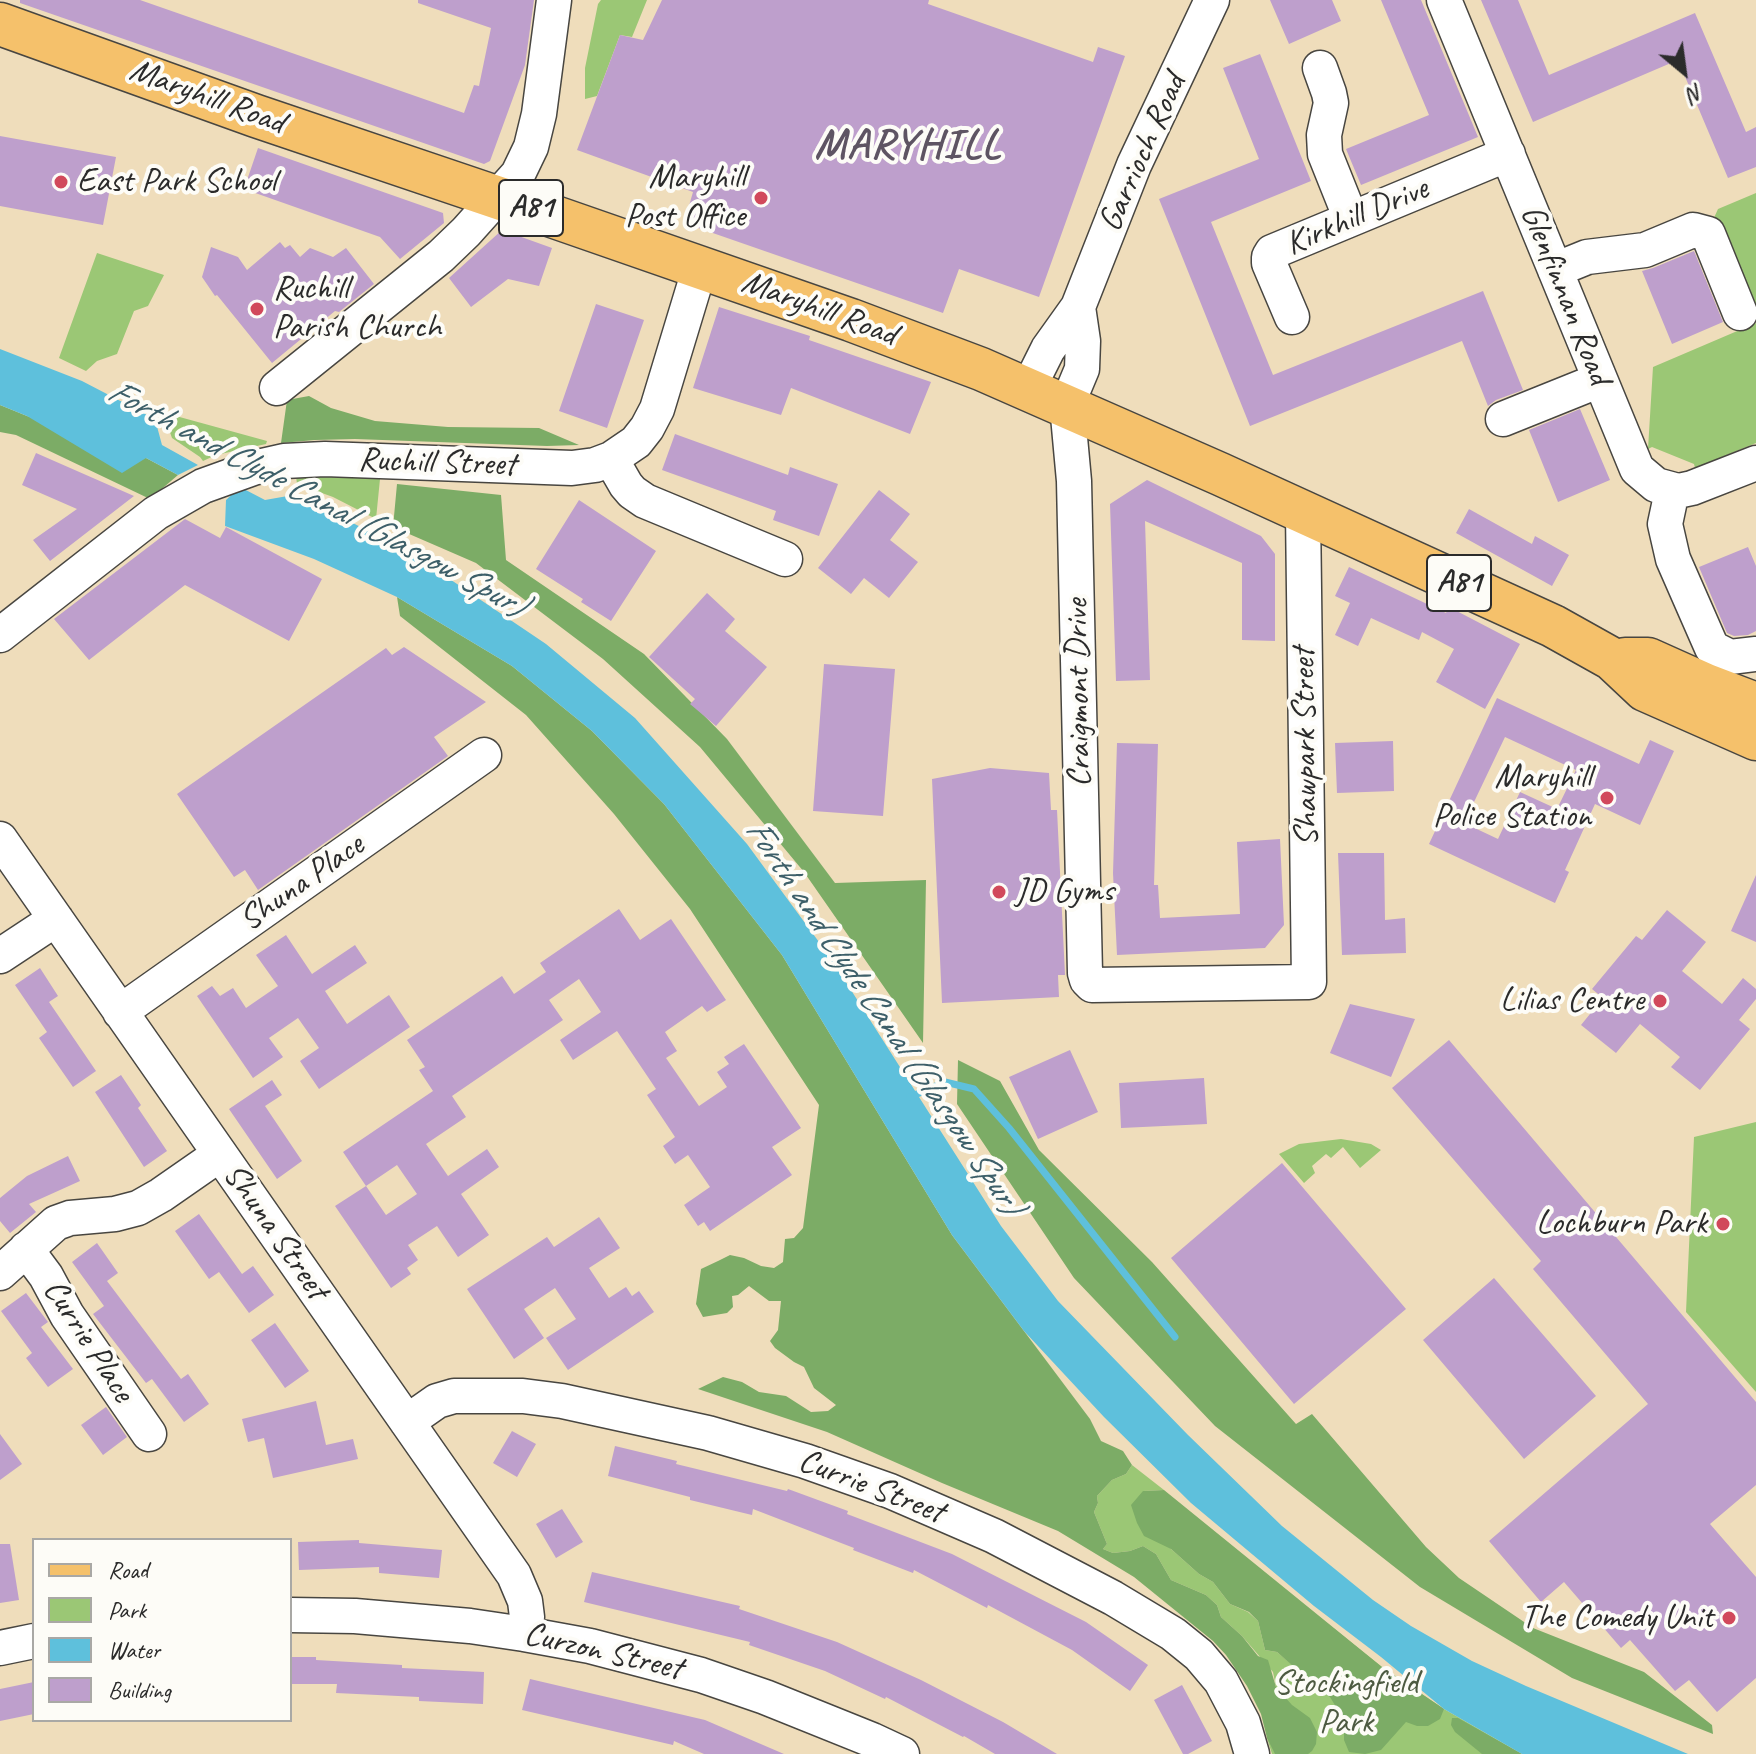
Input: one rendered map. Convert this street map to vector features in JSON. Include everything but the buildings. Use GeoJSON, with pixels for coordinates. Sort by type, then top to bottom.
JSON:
{"type":"FeatureCollection","features":[{"type":"Feature","properties":{"kind":"main road","name":"Maryhill Road"},"geometry":{"type":"LineString","coordinates":[[0,24],[256,116],[851,320],[981,369],[1067,405],[1553,626],[1612,659],[1645,690],[1756,739]]}},
{"type":"Feature","properties":{"kind":"main road","name":"Maryhill Road"},"geometry":{"type":"LineString","coordinates":[[1612,659],[1648,659],[1756,704]]}},
{"type":"Feature","properties":{"kind":"street"},"geometry":{"type":"LineString","coordinates":[[277,388],[441,256],[518,174],[536,131],[554,0]]}},
{"type":"Feature","properties":{"kind":"street","name":"Garrioch Road"},"geometry":{"type":"LineString","coordinates":[[1028,389],[1048,349],[1078,307],[1134,165],[1212,0]]}},
{"type":"Feature","properties":{"kind":"street","name":"Glenfinnan Road"},"geometry":{"type":"LineString","coordinates":[[1444,0],[1637,469],[1656,485],[1672,491]]}},
{"type":"Feature","properties":{"kind":"street"},"geometry":{"type":"LineString","coordinates":[[1320,68],[1331,103],[1324,135],[1325,154],[1351,219]]}},
{"type":"Feature","properties":{"kind":"street","name":"Kirkhill Drive"},"geometry":{"type":"LineString","coordinates":[[1292,317],[1269,263],[1269,257],[1276,250],[1508,154]]}},
{"type":"Feature","properties":{"kind":"street"},"geometry":{"type":"LineString","coordinates":[[1555,270],[1587,257],[1645,250],[1693,230],[1708,234],[1740,313]]}},
{"type":"Feature","properties":{"kind":"street","name":"Ruchill Street"},"geometry":{"type":"LineString","coordinates":[[0,635],[165,507],[203,486],[253,468],[284,461],[348,459],[555,468],[585,467],[611,459],[636,442],[657,409],[700,267]]}},
{"type":"Feature","properties":{"kind":"street","name":"Garrioch Road"},"geometry":{"type":"LineString","coordinates":[[1067,405],[1082,369],[1083,341],[1078,307]]}},
{"type":"Feature","properties":{"kind":"street"},"geometry":{"type":"LineString","coordinates":[[1503,419],[1600,380]]}},
{"type":"Feature","properties":{"kind":"street","name":"Craigmont Drive"},"geometry":{"type":"LineString","coordinates":[[1067,405],[1074,481],[1085,973],[1088,982],[1095,985],[1309,982]]}},
{"type":"Feature","properties":{"kind":"street"},"geometry":{"type":"LineString","coordinates":[[611,459],[626,485],[639,498],[785,559]]}},
{"type":"Feature","properties":{"kind":"street"},"geometry":{"type":"LineString","coordinates":[[1756,463],[1692,488],[1672,491],[1665,524],[1673,559],[1712,648],[1730,657],[1756,654]]}},
{"type":"Feature","properties":{"kind":"street","name":"Shawpark Street"},"geometry":{"type":"LineString","coordinates":[[1303,512],[1309,982]]}},
{"type":"Feature","properties":{"kind":"street","name":"Shuna Place"},"geometry":{"type":"LineString","coordinates":[[120,1012],[484,755]]}},
{"type":"Feature","properties":{"kind":"street","name":"Shuna Street"},"geometry":{"type":"LineString","coordinates":[[0,839],[520,1586],[527,1609],[524,1634]]}},
{"type":"Feature","properties":{"kind":"street"},"geometry":{"type":"LineString","coordinates":[[0,956],[56,919]]}},
{"type":"Feature","properties":{"kind":"street","name":"Currie Place"},"geometry":{"type":"LineString","coordinates":[[0,1273],[46,1230],[62,1220],[138,1208],[220,1154]]}},
{"type":"Feature","properties":{"kind":"street","name":"Currie Place"},"geometry":{"type":"LineString","coordinates":[[26,1249],[149,1434]]}},
{"type":"Feature","properties":{"kind":"street","name":"Currie Street"},"geometry":{"type":"LineString","coordinates":[[407,1422],[432,1404],[454,1396],[490,1394],[562,1401],[734,1440],[890,1491],[994,1536],[1113,1598],[1173,1634],[1199,1655],[1221,1681],[1243,1723],[1252,1754]]}},
{"type":"Feature","properties":{"kind":"street","name":"Curzon Street"},"geometry":{"type":"LineString","coordinates":[[292,1615],[355,1616],[524,1634],[602,1649],[701,1675],[765,1697],[902,1754]]}},
{"type":"Feature","properties":{"kind":"street"},"geometry":{"type":"LineString","coordinates":[[0,1648],[32,1641]]}},
{"type":"Feature","properties":{"kind":"green space"},"geometry":{"type":"Polygon","coordinates":[[[601,0],[647,0],[632,37],[620,35],[597,96],[585,99],[585,68],[601,0]]]}},
{"type":"Feature","properties":{"kind":"green space"},"geometry":{"type":"Polygon","coordinates":[[[1756,193],[1756,321],[1713,220],[1718,209],[1756,193]]]}},
{"type":"Feature","properties":{"kind":"green space"},"geometry":{"type":"Polygon","coordinates":[[[97,253],[164,275],[148,306],[134,311],[117,354],[97,361],[86,371],[59,358],[97,253]]]}},
{"type":"Feature","properties":{"kind":"green space"},"geometry":{"type":"Polygon","coordinates":[[[1756,323],[1756,443],[1695,468],[1694,464],[1652,447],[1648,449],[1653,367],[1756,323]]]}},
{"type":"Feature","properties":{"kind":"green space"},"geometry":{"type":"Polygon","coordinates":[[[309,396],[331,408],[375,421],[448,427],[539,428],[579,445],[355,439],[281,443],[287,400],[309,396]]]}},
{"type":"Feature","properties":{"kind":"green space"},"geometry":{"type":"Polygon","coordinates":[[[0,405],[146,458],[178,475],[150,499],[16,435],[0,432],[0,405]]]}},
{"type":"Feature","properties":{"kind":"green space"},"geometry":{"type":"Polygon","coordinates":[[[165,413],[267,441],[266,444],[216,455],[203,461],[172,438],[165,413]]]}},
{"type":"Feature","properties":{"kind":"green space"},"geometry":{"type":"Polygon","coordinates":[[[377,473],[380,479],[376,519],[333,497],[297,484],[296,476],[377,473]]]}},
{"type":"Feature","properties":{"kind":"green space"},"geometry":{"type":"Polygon","coordinates":[[[397,484],[501,495],[506,560],[644,654],[727,739],[835,883],[926,880],[923,1043],[804,872],[700,747],[603,659],[476,563],[393,527],[397,484]]]}},
{"type":"Feature","properties":{"kind":"green space"},"geometry":{"type":"Polygon","coordinates":[[[397,597],[512,666],[592,731],[664,804],[782,955],[952,1235],[1090,1419],[1101,1441],[1123,1451],[1132,1465],[1126,1474],[1112,1480],[1097,1496],[1094,1512],[1107,1544],[1103,1549],[1113,1553],[1143,1546],[1156,1554],[1171,1580],[1206,1595],[1217,1605],[1221,1617],[1258,1656],[1268,1660],[1276,1687],[1292,1705],[1310,1718],[1317,1732],[1312,1751],[1308,1754],[1275,1754],[1247,1686],[1213,1641],[1134,1577],[1058,1531],[827,1432],[698,1389],[723,1377],[742,1382],[759,1392],[786,1396],[811,1412],[828,1411],[836,1405],[814,1388],[804,1367],[775,1348],[770,1341],[778,1330],[781,1301],[769,1301],[749,1286],[732,1296],[733,1307],[727,1313],[703,1317],[696,1304],[701,1269],[730,1255],[774,1268],[783,1262],[785,1239],[794,1238],[803,1228],[819,1105],[690,909],[614,814],[526,715],[400,616],[397,597]]]}},
{"type":"Feature","properties":{"kind":"green space"},"geometry":{"type":"Polygon","coordinates":[[[958,1060],[1000,1081],[1039,1150],[1152,1262],[1296,1424],[1312,1414],[1426,1547],[1459,1578],[1533,1628],[1644,1672],[1712,1725],[1713,1734],[1572,1678],[1420,1587],[1215,1426],[1074,1278],[957,1104],[958,1060]]]}},
{"type":"Feature","properties":{"kind":"green space","name":"Lochburn Park"},"geometry":{"type":"Polygon","coordinates":[[[1756,1122],[1756,1392],[1686,1312],[1694,1137],[1756,1122]]]}},
{"type":"Feature","properties":{"kind":"green space"},"geometry":{"type":"Polygon","coordinates":[[[1341,1139],[1371,1144],[1381,1150],[1360,1168],[1343,1147],[1331,1158],[1326,1154],[1312,1166],[1315,1173],[1304,1183],[1279,1154],[1299,1144],[1341,1139]]]}},
{"type":"Feature","properties":{"kind":"green space","name":"Stockingfield Park"},"geometry":{"type":"Polygon","coordinates":[[[1132,1465],[1164,1490],[1143,1491],[1171,1549],[1213,1582],[1230,1604],[1248,1612],[1258,1621],[1265,1650],[1277,1652],[1304,1675],[1332,1627],[1382,1667],[1444,1709],[1522,1754],[1272,1754],[1267,1738],[1276,1687],[1273,1672],[1221,1617],[1217,1605],[1206,1595],[1171,1580],[1156,1554],[1143,1546],[1113,1553],[1103,1549],[1107,1544],[1094,1512],[1097,1496],[1112,1480],[1126,1474],[1132,1465]]]}},
{"type":"Feature","properties":{"kind":"green space"},"geometry":{"type":"Polygon","coordinates":[[[1164,1490],[1382,1667],[1444,1709],[1440,1719],[1428,1726],[1406,1722],[1381,1750],[1365,1754],[1349,1752],[1344,1740],[1344,1720],[1330,1697],[1309,1684],[1277,1652],[1265,1650],[1258,1621],[1249,1612],[1230,1604],[1213,1582],[1171,1549],[1144,1536],[1131,1505],[1143,1491],[1164,1490]]]}},
{"type":"Feature","properties":{"kind":"green space"},"geometry":{"type":"Polygon","coordinates":[[[1452,1718],[1458,1718],[1522,1754],[1482,1754],[1455,1732],[1451,1725],[1452,1718]]]}},
{"type":"Feature","properties":{"kind":"water"},"geometry":{"type":"Polygon","coordinates":[[[0,349],[82,381],[155,419],[162,445],[198,465],[178,475],[146,458],[122,473],[27,416],[0,405],[0,349]]]}},
{"type":"Feature","properties":{"kind":"water"},"geometry":{"type":"Polygon","coordinates":[[[240,487],[265,500],[299,494],[420,559],[546,644],[635,718],[747,844],[830,957],[1001,1226],[1058,1301],[1188,1435],[1282,1526],[1373,1600],[1472,1661],[1688,1754],[1522,1754],[1444,1709],[1191,1503],[1104,1417],[1024,1331],[952,1235],[782,955],[664,804],[592,731],[512,666],[397,597],[314,559],[225,526],[226,500],[240,487]]]}},
{"type":"Feature","properties":{"kind":"waterway","name":"Forth and Clyde Canal (Glasgow Spur)"},"geometry":{"type":"LineString","coordinates":[[910,1097],[945,1082],[974,1089],[1009,1128],[1175,1337]]}},
{"type":"Feature","properties":{"kind":"place","name":"East Park School"},"geometry":{"type":"Point","coordinates":[61,182]}},
{"type":"Feature","properties":{"kind":"place","name":"Maryhill Post Office"},"geometry":{"type":"Point","coordinates":[761,198]}},
{"type":"Feature","properties":{"kind":"place","name":"Ruchill Parish Church"},"geometry":{"type":"Point","coordinates":[257,309]}},
{"type":"Feature","properties":{"kind":"place","name":"Maryhill Police Station"},"geometry":{"type":"Point","coordinates":[1607,798]}},
{"type":"Feature","properties":{"kind":"place","name":"JD Gyms"},"geometry":{"type":"Point","coordinates":[999,892]}},
{"type":"Feature","properties":{"kind":"place","name":"Lilias Centre"},"geometry":{"type":"Point","coordinates":[1660,1001]}},
{"type":"Feature","properties":{"kind":"place","name":"Lochburn Park"},"geometry":{"type":"Point","coordinates":[1723,1224]}},
{"type":"Feature","properties":{"kind":"place","name":"The Comedy Unit"},"geometry":{"type":"Point","coordinates":[1729,1618]}},
{"type":"Feature","properties":{"kind":"district","name":"MARYHILL"},"geometry":{"type":"Point","coordinates":[908,146]}}]}
